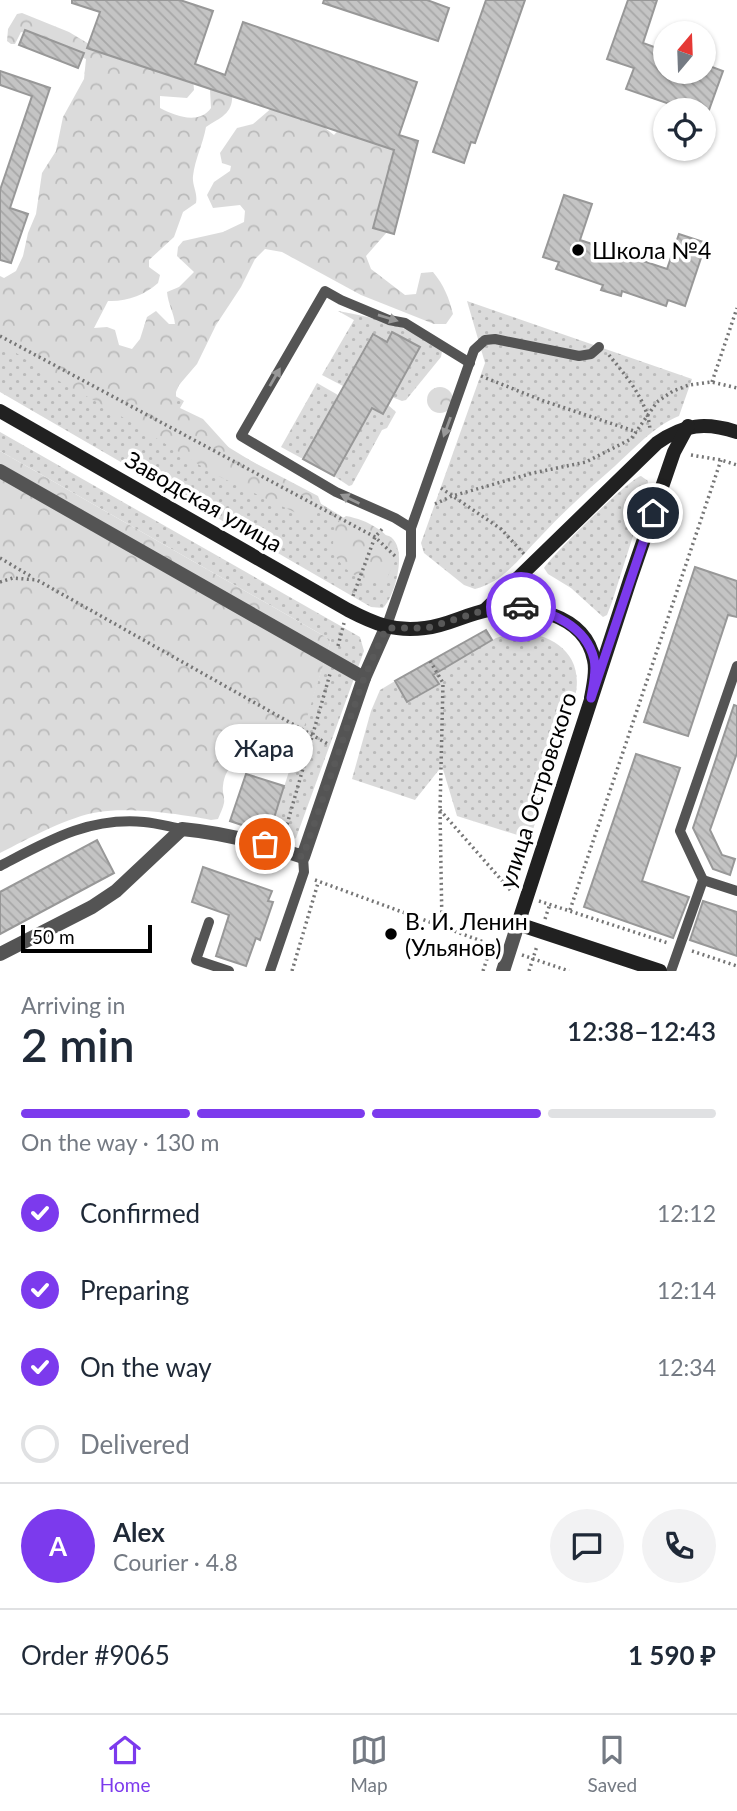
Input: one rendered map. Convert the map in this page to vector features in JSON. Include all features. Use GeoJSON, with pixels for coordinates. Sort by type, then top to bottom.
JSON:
{"type":"FeatureCollection","features":[{"type":"Feature","properties":{"kind":"main road","name":"Заводская улица"},"geometry":{"type":"LineString","coordinates":[[0,411],[348,610],[386,628]]}},
{"type":"Feature","properties":{"kind":"main road"},"geometry":{"type":"LineString","coordinates":[[485,610],[657,443],[673,432],[702,424],[737,432]]}},
{"type":"Feature","properties":{"kind":"main road","name":"улица Островского"},"geometry":{"type":"LineString","coordinates":[[518,924],[674,453],[688,426]]}},
{"type":"Feature","properties":{"kind":"main road"},"geometry":{"type":"LineString","coordinates":[[386,628],[427,628],[485,610],[516,606],[536,609],[563,620],[574,628],[589,646],[594,659],[591,698]]}},
{"type":"Feature","properties":{"kind":"main road"},"geometry":{"type":"LineString","coordinates":[[518,924],[660,971]]}},
{"type":"Feature","properties":{"kind":"street"},"geometry":{"type":"LineString","coordinates":[[0,471],[364,678]]}},
{"type":"Feature","properties":{"kind":"street"},"geometry":{"type":"LineString","coordinates":[[0,954],[116,891],[182,829],[218,833],[303,857],[364,678],[386,628]]}},
{"type":"Feature","properties":{"kind":"street","name":"улица Островского"},"geometry":{"type":"LineString","coordinates":[[503,971],[518,924]]}},
{"type":"Feature","properties":{"kind":"lane"},"geometry":{"type":"LineString","coordinates":[[411,528],[336,492],[241,436],[325,291],[389,320],[405,323],[470,363]]}},
{"type":"Feature","properties":{"kind":"lane"},"geometry":{"type":"LineString","coordinates":[[386,628],[411,556],[411,528],[474,350],[485,340],[495,339],[579,356],[591,354],[601,347]]}},
{"type":"Feature","properties":{"kind":"lane"},"geometry":{"type":"LineString","coordinates":[[671,971],[703,880],[680,831],[737,666]]}},
{"type":"Feature","properties":{"kind":"lane"},"geometry":{"type":"LineString","coordinates":[[0,866],[75,829],[103,823],[144,822],[182,829]]}},
{"type":"Feature","properties":{"kind":"lane"},"geometry":{"type":"LineString","coordinates":[[270,971],[304,872],[303,857]]}},
{"type":"Feature","properties":{"kind":"lane"},"geometry":{"type":"LineString","coordinates":[[703,880],[737,891]]}},
{"type":"Feature","properties":{"kind":"lane"},"geometry":{"type":"LineString","coordinates":[[209,922],[196,960],[229,971]]}},
{"type":"Feature","properties":{"kind":"path"},"geometry":{"type":"LineString","coordinates":[[712,382],[737,308]]}},
{"type":"Feature","properties":{"kind":"path"},"geometry":{"type":"LineString","coordinates":[[0,336],[375,537],[398,558]]}},
{"type":"Feature","properties":{"kind":"path"},"geometry":{"type":"LineString","coordinates":[[601,347],[638,395],[648,414],[649,435],[657,443]]}},
{"type":"Feature","properties":{"kind":"path"},"geometry":{"type":"LineString","coordinates":[[481,376],[637,433]]}},
{"type":"Feature","properties":{"kind":"path"},"geometry":{"type":"LineString","coordinates":[[418,507],[533,473],[586,462],[631,439],[657,402],[673,391],[689,385],[712,382],[737,388]]}},
{"type":"Feature","properties":{"kind":"path"},"geometry":{"type":"LineString","coordinates":[[674,453],[737,465]]}},
{"type":"Feature","properties":{"kind":"path"},"geometry":{"type":"LineString","coordinates":[[570,910],[721,460]]}},
{"type":"Feature","properties":{"kind":"path"},"geometry":{"type":"LineString","coordinates":[[441,488],[501,529],[524,554]]}},
{"type":"Feature","properties":{"kind":"path"},"geometry":{"type":"LineString","coordinates":[[279,849],[314,737],[348,610],[375,537],[395,518]]}},
{"type":"Feature","properties":{"kind":"path"},"geometry":{"type":"LineString","coordinates":[[0,558],[339,750]]}},
{"type":"Feature","properties":{"kind":"path"},"geometry":{"type":"LineString","coordinates":[[0,582],[13,578],[37,580]]}},
{"type":"Feature","properties":{"kind":"path"},"geometry":{"type":"LineString","coordinates":[[430,661],[443,683],[440,810],[442,926]]}},
{"type":"Feature","properties":{"kind":"path"},"geometry":{"type":"LineString","coordinates":[[440,810],[511,891],[737,966]]}},
{"type":"Feature","properties":{"kind":"path"},"geometry":{"type":"LineString","coordinates":[[292,971],[318,883],[492,944],[483,971]]}},
{"type":"Feature","properties":{"kind":"path"},"geometry":{"type":"LineString","coordinates":[[510,951],[569,971]]}},
{"type":"Feature","properties":{"kind":"path"},"geometry":{"type":"LineString","coordinates":[[529,971],[533,959]]}},
{"type":"Feature","properties":{"kind":"green space"},"geometry":{"type":"Polygon","coordinates":[[[22,13],[69,32],[94,47],[193,78],[194,90],[187,98],[160,96],[160,108],[173,114],[194,118],[206,113],[211,108],[210,90],[215,81],[232,92],[229,110],[206,127],[193,176],[196,203],[183,212],[174,237],[149,260],[149,267],[160,275],[158,283],[135,297],[108,301],[94,328],[107,327],[115,330],[119,345],[132,349],[140,339],[147,317],[156,311],[169,324],[175,324],[167,292],[179,287],[194,272],[177,256],[178,247],[183,241],[223,232],[244,222],[245,211],[240,205],[213,208],[207,195],[214,182],[230,171],[231,166],[222,163],[220,153],[237,128],[253,124],[274,106],[310,116],[334,135],[343,125],[404,145],[387,232],[366,256],[371,269],[405,295],[416,294],[421,273],[433,272],[446,292],[453,314],[446,324],[434,324],[361,295],[282,252],[265,249],[255,259],[241,287],[216,325],[197,364],[176,392],[176,403],[180,408],[203,419],[232,451],[318,496],[321,504],[316,516],[309,519],[214,474],[106,407],[50,376],[0,342],[0,276],[4,278],[16,271],[23,256],[36,214],[42,173],[56,151],[63,117],[84,79],[86,59],[21,32],[15,44],[11,44],[7,41],[8,29],[17,14],[22,13]]]}},
{"type":"Feature","properties":{"kind":"green space"},"geometry":{"type":"Polygon","coordinates":[[[0,294],[184,401],[176,415],[372,535],[389,536],[395,542],[399,560],[388,602],[383,608],[371,607],[0,392],[0,294]]]}},
{"type":"Feature","properties":{"kind":"green space"},"geometry":{"type":"Polygon","coordinates":[[[467,301],[692,379],[679,416],[653,431],[637,445],[504,574],[475,589],[464,585],[424,553],[421,543],[485,363],[467,301]]]}},
{"type":"Feature","properties":{"kind":"green space"},"geometry":{"type":"Polygon","coordinates":[[[338,311],[381,320],[405,329],[442,351],[441,357],[406,400],[402,401],[392,397],[420,347],[393,332],[387,342],[372,334],[343,386],[322,375],[354,320],[338,311]]]}},
{"type":"Feature","properties":{"kind":"green space"},"geometry":{"type":"Polygon","coordinates":[[[317,383],[338,395],[303,459],[281,447],[317,383]]]}},
{"type":"Feature","properties":{"kind":"green space"},"geometry":{"type":"Polygon","coordinates":[[[440,387],[449,391],[453,400],[449,409],[440,413],[431,409],[427,400],[431,391],[440,387]]]}},
{"type":"Feature","properties":{"kind":"green space"},"geometry":{"type":"Polygon","coordinates":[[[388,405],[396,412],[387,428],[382,430],[349,486],[334,476],[372,408],[388,405]]]}},
{"type":"Feature","properties":{"kind":"green space"},"geometry":{"type":"Polygon","coordinates":[[[0,432],[360,637],[364,651],[296,838],[292,840],[269,834],[331,640],[0,451],[0,432]]]}},
{"type":"Feature","properties":{"kind":"green space"},"geometry":{"type":"Polygon","coordinates":[[[0,451],[331,640],[291,769],[268,756],[248,756],[239,760],[231,766],[226,775],[224,803],[218,819],[140,811],[99,812],[62,823],[0,853],[0,451]]]}},
{"type":"Feature","properties":{"kind":"green space"},"geometry":{"type":"Polygon","coordinates":[[[641,476],[648,481],[647,492],[612,602],[607,615],[603,617],[544,568],[591,518],[622,489],[641,476]]]}},
{"type":"Feature","properties":{"kind":"green space"},"geometry":{"type":"Polygon","coordinates":[[[346,516],[377,528],[390,539],[399,553],[384,584],[352,574],[335,555],[335,525],[346,516]]]}},
{"type":"Feature","properties":{"kind":"green space"},"geometry":{"type":"Polygon","coordinates":[[[516,632],[543,637],[564,649],[571,658],[577,682],[575,697],[530,839],[457,816],[442,766],[415,800],[352,779],[371,711],[380,690],[395,681],[408,702],[439,685],[433,675],[496,638],[516,632]]]}},
{"type":"Feature","properties":{"kind":"building"},"geometry":{"type":"Polygon","coordinates":[[[72,0],[180,0],[213,11],[195,64],[225,75],[243,22],[417,82],[399,135],[418,141],[394,234],[373,228],[394,150],[87,48],[100,12],[72,3],[72,0]]]}},
{"type":"Feature","properties":{"kind":"building"},"geometry":{"type":"Polygon","coordinates":[[[324,0],[427,0],[449,8],[438,41],[323,3],[324,0]]]}},
{"type":"Feature","properties":{"kind":"building"},"geometry":{"type":"Polygon","coordinates":[[[486,0],[525,0],[475,143],[471,142],[464,163],[433,152],[486,0]]]}},
{"type":"Feature","properties":{"kind":"building"},"geometry":{"type":"Polygon","coordinates":[[[628,0],[657,0],[643,43],[653,47],[653,84],[716,84],[716,68],[723,71],[713,98],[653,98],[626,89],[634,68],[607,59],[628,0]]]}},
{"type":"Feature","properties":{"kind":"building"},"geometry":{"type":"Polygon","coordinates":[[[25,30],[84,53],[78,68],[19,45],[25,30]]]}},
{"type":"Feature","properties":{"kind":"building"},"geometry":{"type":"Polygon","coordinates":[[[0,71],[50,88],[10,208],[28,214],[11,263],[0,260],[0,190],[32,96],[0,85],[0,71]]]}},
{"type":"Feature","properties":{"kind":"building","name":"Школа №4"},"geometry":{"type":"Polygon","coordinates":[[[564,195],[592,204],[580,240],[667,269],[679,234],[706,243],[685,306],[668,300],[666,306],[622,291],[621,296],[601,290],[603,285],[556,269],[559,262],[543,257],[564,195]]]}},
{"type":"Feature","properties":{"kind":"building"},"geometry":{"type":"Polygon","coordinates":[[[392,332],[420,347],[383,414],[372,408],[334,476],[303,459],[373,334],[387,342],[392,332]]]}},
{"type":"Feature","properties":{"kind":"building"},"geometry":{"type":"Polygon","coordinates":[[[695,567],[737,581],[737,617],[728,615],[688,736],[644,722],[695,567]]]}},
{"type":"Feature","properties":{"kind":"building"},"geometry":{"type":"Polygon","coordinates":[[[486,630],[492,640],[433,675],[439,684],[407,702],[395,681],[486,630]]]}},
{"type":"Feature","properties":{"kind":"building"},"geometry":{"type":"Polygon","coordinates":[[[734,705],[737,706],[737,753],[710,830],[722,855],[735,859],[730,875],[713,869],[693,828],[734,705]]]}},
{"type":"Feature","properties":{"kind":"building"},"geometry":{"type":"Polygon","coordinates":[[[636,754],[680,768],[642,881],[689,897],[673,938],[584,907],[636,754]]]}},
{"type":"Feature","properties":{"kind":"building"},"geometry":{"type":"Polygon","coordinates":[[[246,774],[284,786],[269,834],[230,821],[246,774]]]}},
{"type":"Feature","properties":{"kind":"building"},"geometry":{"type":"Polygon","coordinates":[[[97,840],[114,873],[0,934],[0,892],[97,840]]]}},
{"type":"Feature","properties":{"kind":"building"},"geometry":{"type":"Polygon","coordinates":[[[203,867],[272,891],[268,901],[273,902],[260,940],[256,938],[246,966],[216,956],[229,915],[192,902],[203,867]]]}},
{"type":"Feature","properties":{"kind":"building"},"geometry":{"type":"Polygon","coordinates":[[[703,901],[737,912],[737,956],[690,940],[703,901]]]}},
{"type":"Feature","properties":{"kind":"way so far"},"geometry":{"type":"LineString","coordinates":[[265,844],[303,857],[364,678],[386,628],[427,628],[485,610],[521,607]]}},
{"type":"Feature","properties":{"kind":"place","name":"Школа №4"},"geometry":{"type":"Point","coordinates":[578,250]}},
{"type":"Feature","properties":{"kind":"place","name":"Жара"},"geometry":{"type":"Point","coordinates":[265,844]}},
{"type":"Feature","properties":{"kind":"place","name":"В. И. Ленин (Ульянов)"},"geometry":{"type":"Point","coordinates":[391,934]}},
{"type":"Feature","properties":{"kind":"route"},"geometry":{"type":"LineString","coordinates":[[521,607],[551,614],[581,635],[594,659],[591,698],[653,513]]}}]}
